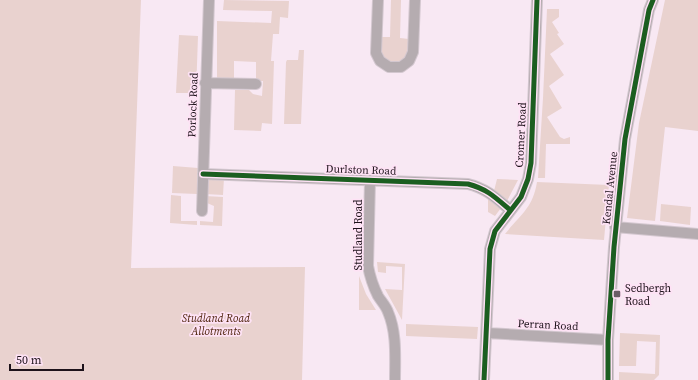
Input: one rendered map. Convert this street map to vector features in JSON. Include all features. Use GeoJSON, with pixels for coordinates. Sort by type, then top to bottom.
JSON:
{"type":"FeatureCollection","features":[{"type":"Feature","properties":{"kind":"street","name":"Porlock Road"},"geometry":{"type":"LineString","coordinates":[[202,211],[209,0]]}},
{"type":"Feature","properties":{"kind":"street"},"geometry":{"type":"LineString","coordinates":[[378,0],[376,53],[380,62],[389,67],[401,67],[409,61],[413,52],[415,0]]}},
{"type":"Feature","properties":{"kind":"street","name":"Cromer Road"},"geometry":{"type":"LineString","coordinates":[[484,380],[490,249],[495,231],[521,196],[528,179],[531,163],[537,0]]}},
{"type":"Feature","properties":{"kind":"street","name":"Kendal Avenue"},"geometry":{"type":"LineString","coordinates":[[608,380],[608,340],[616,227],[625,139],[649,10],[653,0]]}},
{"type":"Feature","properties":{"kind":"street"},"geometry":{"type":"LineString","coordinates":[[206,83],[251,80]]}},
{"type":"Feature","properties":{"kind":"street","name":"Durlston Road"},"geometry":{"type":"LineString","coordinates":[[203,174],[468,184],[481,188],[491,194],[510,210]]}},
{"type":"Feature","properties":{"kind":"street","name":"Studland Road"},"geometry":{"type":"LineString","coordinates":[[370,181],[368,266],[371,280],[379,297],[388,310],[392,322],[394,337],[395,380]]}},
{"type":"Feature","properties":{"kind":"street"},"geometry":{"type":"LineString","coordinates":[[616,227],[698,234]]}},
{"type":"Feature","properties":{"kind":"street","name":"Perran Road"},"geometry":{"type":"LineString","coordinates":[[486,333],[608,340]]}},
{"type":"Feature","properties":{"kind":"green space","name":"Studland Road Allotments"},"geometry":{"type":"Polygon","coordinates":[[[0,0],[141,0],[131,268],[305,267],[302,380],[0,380],[0,0]]]}},
{"type":"Feature","properties":{"kind":"green space"},"geometry":{"type":"Polygon","coordinates":[[[224,0],[289,1],[288,18],[280,17],[279,34],[273,34],[271,61],[274,61],[272,124],[262,123],[261,131],[234,130],[235,90],[249,90],[253,94],[262,96],[263,81],[256,81],[256,62],[234,61],[234,81],[217,80],[217,21],[271,23],[272,11],[223,10],[224,0]]]}},
{"type":"Feature","properties":{"kind":"green space"},"geometry":{"type":"Polygon","coordinates":[[[391,0],[401,0],[400,38],[409,39],[407,55],[404,60],[397,62],[390,62],[384,59],[380,49],[380,37],[390,37],[391,0]]]}},
{"type":"Feature","properties":{"kind":"green space"},"geometry":{"type":"Polygon","coordinates":[[[665,0],[698,0],[698,131],[665,127],[655,221],[627,218],[639,123],[665,0]]]}},
{"type":"Feature","properties":{"kind":"green space"},"geometry":{"type":"Polygon","coordinates":[[[547,9],[559,9],[559,17],[552,22],[559,33],[557,34],[564,44],[550,54],[564,75],[549,86],[562,108],[547,117],[560,137],[564,139],[570,137],[570,144],[546,144],[545,178],[538,178],[543,98],[547,9]]]}},
{"type":"Feature","properties":{"kind":"green space"},"geometry":{"type":"Polygon","coordinates":[[[179,35],[198,36],[196,93],[176,93],[179,35]]]}},
{"type":"Feature","properties":{"kind":"green space"},"geometry":{"type":"Polygon","coordinates":[[[299,50],[304,50],[301,124],[284,124],[286,62],[287,60],[298,60],[299,50]]]}},
{"type":"Feature","properties":{"kind":"green space"},"geometry":{"type":"Polygon","coordinates":[[[173,166],[198,168],[197,194],[172,193],[173,166]]]}},
{"type":"Feature","properties":{"kind":"green space"},"geometry":{"type":"Polygon","coordinates":[[[208,178],[224,178],[223,195],[205,194],[208,178]]]}},
{"type":"Feature","properties":{"kind":"green space"},"geometry":{"type":"Polygon","coordinates":[[[497,179],[518,180],[507,201],[494,191],[497,179]]]}},
{"type":"Feature","properties":{"kind":"green space"},"geometry":{"type":"Polygon","coordinates":[[[537,182],[609,185],[604,240],[505,234],[529,205],[537,182]]]}},
{"type":"Feature","properties":{"kind":"green space"},"geometry":{"type":"Polygon","coordinates":[[[171,195],[181,196],[181,221],[197,221],[197,225],[170,223],[171,195]]]}},
{"type":"Feature","properties":{"kind":"green space"},"geometry":{"type":"Polygon","coordinates":[[[205,196],[223,197],[222,226],[200,225],[200,221],[213,222],[214,206],[207,203],[205,196]]]}},
{"type":"Feature","properties":{"kind":"green space"},"geometry":{"type":"Polygon","coordinates":[[[488,198],[501,208],[495,216],[488,212],[488,198]]]}},
{"type":"Feature","properties":{"kind":"green space"},"geometry":{"type":"Polygon","coordinates":[[[661,204],[691,207],[690,225],[660,221],[661,204]]]}},
{"type":"Feature","properties":{"kind":"green space"},"geometry":{"type":"Polygon","coordinates":[[[377,262],[405,264],[402,320],[385,289],[402,290],[402,267],[386,266],[386,273],[378,272],[377,262]]]}},
{"type":"Feature","properties":{"kind":"green space"},"geometry":{"type":"Polygon","coordinates":[[[359,276],[366,294],[376,310],[359,310],[359,276]]]}},
{"type":"Feature","properties":{"kind":"green space"},"geometry":{"type":"Polygon","coordinates":[[[406,324],[478,327],[477,339],[406,336],[406,324]]]}},
{"type":"Feature","properties":{"kind":"green space"},"geometry":{"type":"Polygon","coordinates":[[[620,333],[660,335],[659,375],[654,380],[619,380],[619,372],[655,374],[656,342],[637,341],[636,366],[619,366],[620,333]]]}},
{"type":"Feature","properties":{"kind":"cycle path"},"geometry":{"type":"LineString","coordinates":[[484,380],[490,249],[495,231],[521,197],[528,179],[531,163],[537,0]]}},
{"type":"Feature","properties":{"kind":"cycle path"},"geometry":{"type":"LineString","coordinates":[[608,380],[608,340],[614,247],[625,139],[649,10],[653,0]]}},
{"type":"Feature","properties":{"kind":"cycle path"},"geometry":{"type":"LineString","coordinates":[[203,174],[468,184],[486,191],[510,210]]}},
{"type":"Feature","properties":{"kind":"place","name":"Sedbergh Road"},"geometry":{"type":"Point","coordinates":[617,294]}}]}
